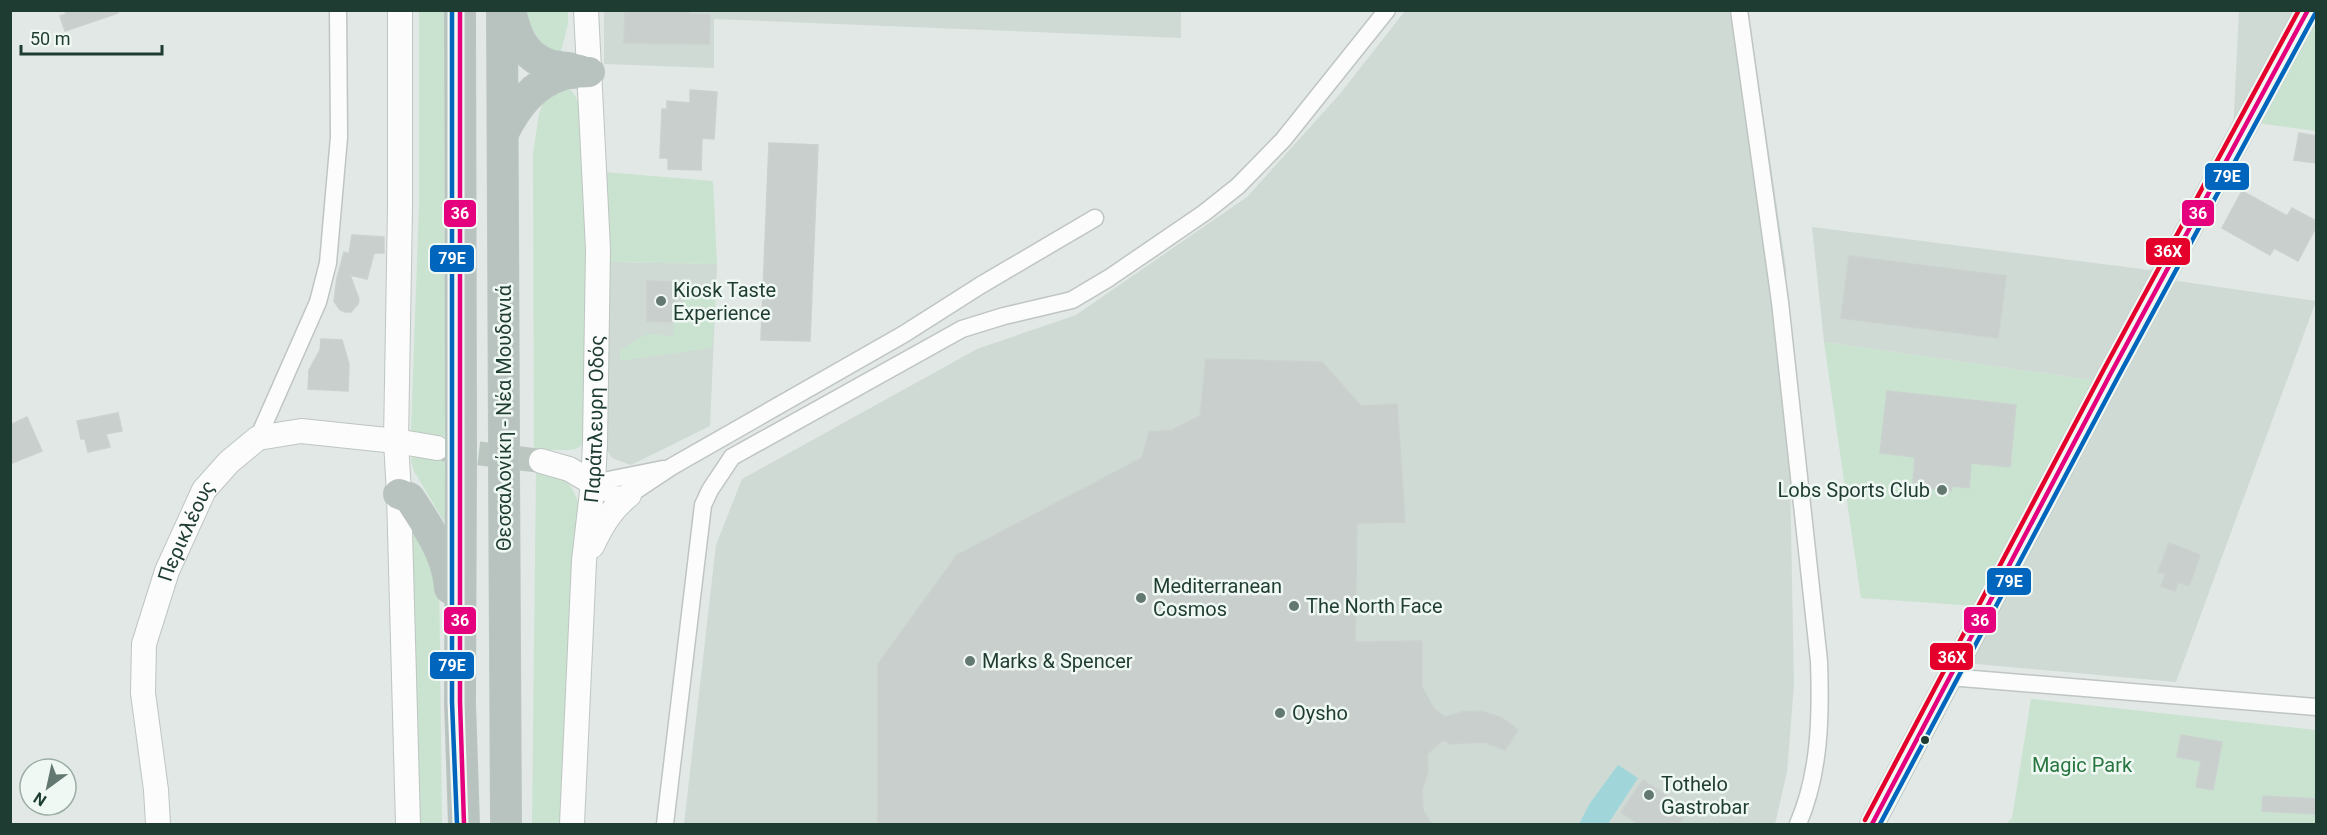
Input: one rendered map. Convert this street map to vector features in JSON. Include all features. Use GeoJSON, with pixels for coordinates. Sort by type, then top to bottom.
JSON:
{"type":"FeatureCollection","features":[{"type":"Feature","properties":{"kind":"highway"},"geometry":{"type":"LineString","coordinates":[[460,10],[453,449],[464,825]]}},
{"type":"Feature","properties":{"kind":"highway","name":"Θεσσαλονίκη - Νέα Μουδανιά"},"geometry":{"type":"LineString","coordinates":[[502,10],[506,825]]}},
{"type":"Feature","properties":{"kind":"highway"},"geometry":{"type":"LineString","coordinates":[[510,10],[520,41],[530,56],[547,64],[589,72]]}},
{"type":"Feature","properties":{"kind":"highway"},"geometry":{"type":"LineString","coordinates":[[503,133],[513,113],[526,96],[543,83],[563,74],[589,72]]}},
{"type":"Feature","properties":{"kind":"highway"},"geometry":{"type":"LineString","coordinates":[[399,494],[409,498],[446,562],[450,581],[454,661],[460,702]]}},
{"type":"Feature","properties":{"kind":"highway"},"geometry":{"type":"LineString","coordinates":[[506,791],[515,825]]}},
{"type":"Feature","properties":{"kind":"street"},"geometry":{"type":"LineString","coordinates":[[258,438],[318,302],[328,263],[339,137],[338,10]]}},
{"type":"Feature","properties":{"kind":"street"},"geometry":{"type":"LineString","coordinates":[[400,10],[396,441],[408,825]]}},
{"type":"Feature","properties":{"kind":"street","name":"Παράπλευρη Οδός"},"geometry":{"type":"LineString","coordinates":[[572,825],[584,561],[593,483],[598,249],[586,10]]}},
{"type":"Feature","properties":{"kind":"street"},"geometry":{"type":"LineString","coordinates":[[664,825],[703,505],[732,457],[962,329],[1004,316],[1072,300],[1150,251],[1238,186],[1283,140],[1387,10]]}},
{"type":"Feature","properties":{"kind":"street"},"geometry":{"type":"LineString","coordinates":[[1739,10],[1780,302],[1819,661],[1820,703],[1813,780],[1798,825]]}},
{"type":"Feature","properties":{"kind":"street"},"geometry":{"type":"LineString","coordinates":[[1872,825],[2111,373],[2308,10]]}},
{"type":"Feature","properties":{"kind":"street"},"geometry":{"type":"LineString","coordinates":[[584,561],[604,520],[629,495],[671,467],[904,334],[981,285],[1095,218]]}},
{"type":"Feature","properties":{"kind":"street"},"geometry":{"type":"LineString","coordinates":[[258,438],[301,431],[453,449]]}},
{"type":"Feature","properties":{"kind":"street","name":"Περικλέους"},"geometry":{"type":"LineString","coordinates":[[158,825],[156,790],[143,693],[144,644],[167,571],[204,490],[229,462],[258,438]]}},
{"type":"Feature","properties":{"kind":"street"},"geometry":{"type":"LineString","coordinates":[[541,460],[569,469],[593,483],[602,492],[629,495]]}},
{"type":"Feature","properties":{"kind":"street"},"geometry":{"type":"LineString","coordinates":[[593,483],[671,467]]}},
{"type":"Feature","properties":{"kind":"street"},"geometry":{"type":"LineString","coordinates":[[1949,677],[2316,707]]}},
{"type":"Feature","properties":{"kind":"shaded area"},"geometry":{"type":"Polygon","coordinates":[[[1181,10],[1181,38],[714,19],[714,68],[604,64],[604,11],[1181,10]]]}},
{"type":"Feature","properties":{"kind":"shaded area","name":"Mediterranean Cosmos"},"geometry":{"type":"Polygon","coordinates":[[[1405,11],[1748,11],[1786,268],[1794,684],[1787,772],[1775,824],[684,824],[716,545],[742,479],[977,349],[1076,315],[1247,197],[1339,95],[1405,11]]]}},
{"type":"Feature","properties":{"kind":"shaded area"},"geometry":{"type":"Polygon","coordinates":[[[2239,11],[2300,11],[2233,131],[2239,11]]]}},
{"type":"Feature","properties":{"kind":"shaded area"},"geometry":{"type":"Polygon","coordinates":[[[1812,227],[2149,270],[2156,268],[2098,381],[1824,342],[1812,227]]]}},
{"type":"Feature","properties":{"kind":"shaded area"},"geometry":{"type":"Polygon","coordinates":[[[609,262],[717,264],[710,426],[631,465],[612,458],[602,442],[609,262]]]}},
{"type":"Feature","properties":{"kind":"shaded area"},"geometry":{"type":"Polygon","coordinates":[[[2171,280],[2316,301],[2176,682],[1966,663],[2171,280]]]}},
{"type":"Feature","properties":{"kind":"green space"},"geometry":{"type":"Polygon","coordinates":[[[419,11],[444,11],[444,218],[448,437],[411,431],[419,205],[419,11]]]}},
{"type":"Feature","properties":{"kind":"green space"},"geometry":{"type":"Polygon","coordinates":[[[523,11],[568,11],[568,24],[561,51],[546,57],[536,50],[523,11]]]}},
{"type":"Feature","properties":{"kind":"green space"},"geometry":{"type":"Polygon","coordinates":[[[2316,15],[2316,131],[2257,123],[2316,15]]]}},
{"type":"Feature","properties":{"kind":"green space"},"geometry":{"type":"Polygon","coordinates":[[[559,84],[572,91],[579,103],[587,247],[587,439],[574,449],[551,450],[534,457],[533,154],[539,114],[547,92],[559,84]]]}},
{"type":"Feature","properties":{"kind":"green space"},"geometry":{"type":"Polygon","coordinates":[[[605,172],[713,181],[717,264],[609,262],[605,172]]]}},
{"type":"Feature","properties":{"kind":"green space"},"geometry":{"type":"Polygon","coordinates":[[[684,290],[716,293],[712,348],[620,361],[620,350],[647,334],[673,336],[674,322],[685,323],[684,290]]]}},
{"type":"Feature","properties":{"kind":"green space","name":"Lobs Sports Club"},"geometry":{"type":"Polygon","coordinates":[[[1824,342],[2098,381],[1976,606],[1861,598],[1824,342]]]}},
{"type":"Feature","properties":{"kind":"green space"},"geometry":{"type":"Polygon","coordinates":[[[452,455],[446,525],[414,471],[411,460],[413,456],[452,455]]]}},
{"type":"Feature","properties":{"kind":"green space"},"geometry":{"type":"Polygon","coordinates":[[[536,471],[563,479],[571,487],[578,502],[566,715],[563,824],[532,824],[536,471]]]}},
{"type":"Feature","properties":{"kind":"green space"},"geometry":{"type":"Polygon","coordinates":[[[408,514],[439,569],[442,824],[416,824],[408,514]]]}},
{"type":"Feature","properties":{"kind":"green space","name":"Magic Park"},"geometry":{"type":"Polygon","coordinates":[[[2031,699],[2316,730],[2316,824],[2006,824],[2012,818],[2031,699]]]}},
{"type":"Feature","properties":{"kind":"water"},"geometry":{"type":"Polygon","coordinates":[[[1618,765],[1638,778],[1608,824],[1579,824],[1590,803],[1618,765]]]}},
{"type":"Feature","properties":{"kind":"building"},"geometry":{"type":"Polygon","coordinates":[[[65,10],[117,10],[118,13],[65,31],[60,16],[66,14],[65,10]]]}},
{"type":"Feature","properties":{"kind":"building"},"geometry":{"type":"Polygon","coordinates":[[[625,10],[689,10],[689,14],[710,15],[709,44],[624,43],[625,10]]]}},
{"type":"Feature","properties":{"kind":"building"},"geometry":{"type":"Polygon","coordinates":[[[690,90],[717,92],[714,139],[702,138],[701,170],[668,169],[668,158],[660,158],[662,109],[667,109],[667,101],[690,103],[690,90]]]}},
{"type":"Feature","properties":{"kind":"building"},"geometry":{"type":"Polygon","coordinates":[[[2299,133],[2316,136],[2316,163],[2294,160],[2299,133]]]}},
{"type":"Feature","properties":{"kind":"building"},"geometry":{"type":"Polygon","coordinates":[[[769,143],[818,145],[810,341],[761,340],[769,143]]]}},
{"type":"Feature","properties":{"kind":"building"},"geometry":{"type":"Polygon","coordinates":[[[2242,191],[2287,216],[2292,208],[2316,221],[2316,227],[2298,261],[2274,248],[2270,255],[2222,228],[2242,191]]]}},
{"type":"Feature","properties":{"kind":"building"},"geometry":{"type":"Polygon","coordinates":[[[352,235],[384,237],[384,253],[374,253],[367,279],[350,275],[359,299],[351,312],[345,312],[340,310],[334,301],[344,252],[349,254],[352,235]]]}},
{"type":"Feature","properties":{"kind":"building"},"geometry":{"type":"Polygon","coordinates":[[[1849,256],[2006,276],[1998,338],[1841,318],[1849,256]]]}},
{"type":"Feature","properties":{"kind":"building","name":"Kiosk Taste Experience"},"geometry":{"type":"Polygon","coordinates":[[[647,281],[676,282],[674,322],[647,321],[647,281]]]}},
{"type":"Feature","properties":{"kind":"building"},"geometry":{"type":"Polygon","coordinates":[[[321,339],[342,340],[349,364],[348,391],[308,389],[309,370],[320,350],[321,339]]]}},
{"type":"Feature","properties":{"kind":"building","name":"Mediterranean Cosmos"},"geometry":{"type":"Polygon","coordinates":[[[1206,359],[1322,362],[1361,406],[1397,404],[1405,522],[1357,523],[1355,642],[1422,641],[1422,687],[1434,709],[1445,717],[1462,712],[1481,711],[1502,718],[1518,730],[1505,750],[1485,742],[1450,744],[1443,740],[1427,754],[1428,772],[1422,790],[1423,810],[1432,825],[878,825],[878,664],[957,555],[1142,458],[1149,432],[1172,430],[1200,416],[1206,359]]]}},
{"type":"Feature","properties":{"kind":"building"},"geometry":{"type":"Polygon","coordinates":[[[1887,391],[2016,405],[2010,467],[1971,463],[1969,488],[1952,486],[1951,491],[1925,488],[1925,484],[1913,482],[1915,457],[1880,453],[1887,391]]]}},
{"type":"Feature","properties":{"kind":"building"},"geometry":{"type":"Polygon","coordinates":[[[118,413],[122,431],[106,434],[110,447],[88,452],[85,439],[81,439],[77,421],[118,413]]]}},
{"type":"Feature","properties":{"kind":"building"},"geometry":{"type":"Polygon","coordinates":[[[27,417],[42,451],[10,464],[10,425],[27,417]]]}},
{"type":"Feature","properties":{"kind":"building"},"geometry":{"type":"Polygon","coordinates":[[[2169,543],[2200,555],[2189,586],[2178,582],[2175,591],[2161,586],[2166,574],[2158,572],[2169,543]]]}},
{"type":"Feature","properties":{"kind":"building"},"geometry":{"type":"Polygon","coordinates":[[[2181,735],[2222,742],[2213,790],[2196,787],[2201,761],[2177,757],[2181,735]]]}},
{"type":"Feature","properties":{"kind":"building","name":"Tothelo Gastrobar"},"geometry":{"type":"Polygon","coordinates":[[[1643,780],[1688,810],[1678,825],[1640,825],[1621,812],[1643,780]]]}},
{"type":"Feature","properties":{"kind":"building"},"geometry":{"type":"Polygon","coordinates":[[[2263,796],[2316,799],[2316,814],[2262,811],[2263,796]]]}},
{"type":"Feature","properties":{"kind":"tunnel"},"geometry":{"type":"LineString","coordinates":[[443,449],[541,461]]}},
{"type":"Feature","properties":{"kind":"transit line","name":"79Ε"},"geometry":{"type":"LineString","coordinates":[[452,10],[452,702],[457,824]]}},
{"type":"Feature","properties":{"kind":"transit line","name":"36"},"geometry":{"type":"LineString","coordinates":[[460,10],[460,702],[464,824]]}},
{"type":"Feature","properties":{"kind":"transit line","name":"36Χ"},"geometry":{"type":"LineString","coordinates":[[1865,820],[2104,369],[2299,10]]}},
{"type":"Feature","properties":{"kind":"transit line","name":"36"},"geometry":{"type":"LineString","coordinates":[[1872,824],[2111,373],[2308,10]]}},
{"type":"Feature","properties":{"kind":"transit line","name":"79Ε"},"geometry":{"type":"LineString","coordinates":[[1880,824],[2118,377],[2315,14]]}},
{"type":"Feature","properties":{"kind":"place","name":"Kiosk Taste Experience"},"geometry":{"type":"Point","coordinates":[661,301]}},
{"type":"Feature","properties":{"kind":"place","name":"Lobs Sports Club"},"geometry":{"type":"Point","coordinates":[1942,490]}},
{"type":"Feature","properties":{"kind":"place","name":"Mediterranean Cosmos"},"geometry":{"type":"Point","coordinates":[1141,598]}},
{"type":"Feature","properties":{"kind":"place","name":"The North Face"},"geometry":{"type":"Point","coordinates":[1294,606]}},
{"type":"Feature","properties":{"kind":"place","name":"Marks & Spencer"},"geometry":{"type":"Point","coordinates":[970,661]}},
{"type":"Feature","properties":{"kind":"place","name":"Oysho"},"geometry":{"type":"Point","coordinates":[1280,713]}},
{"type":"Feature","properties":{"kind":"place","name":"Tothelo Gastrobar"},"geometry":{"type":"Point","coordinates":[1649,795]}}]}
